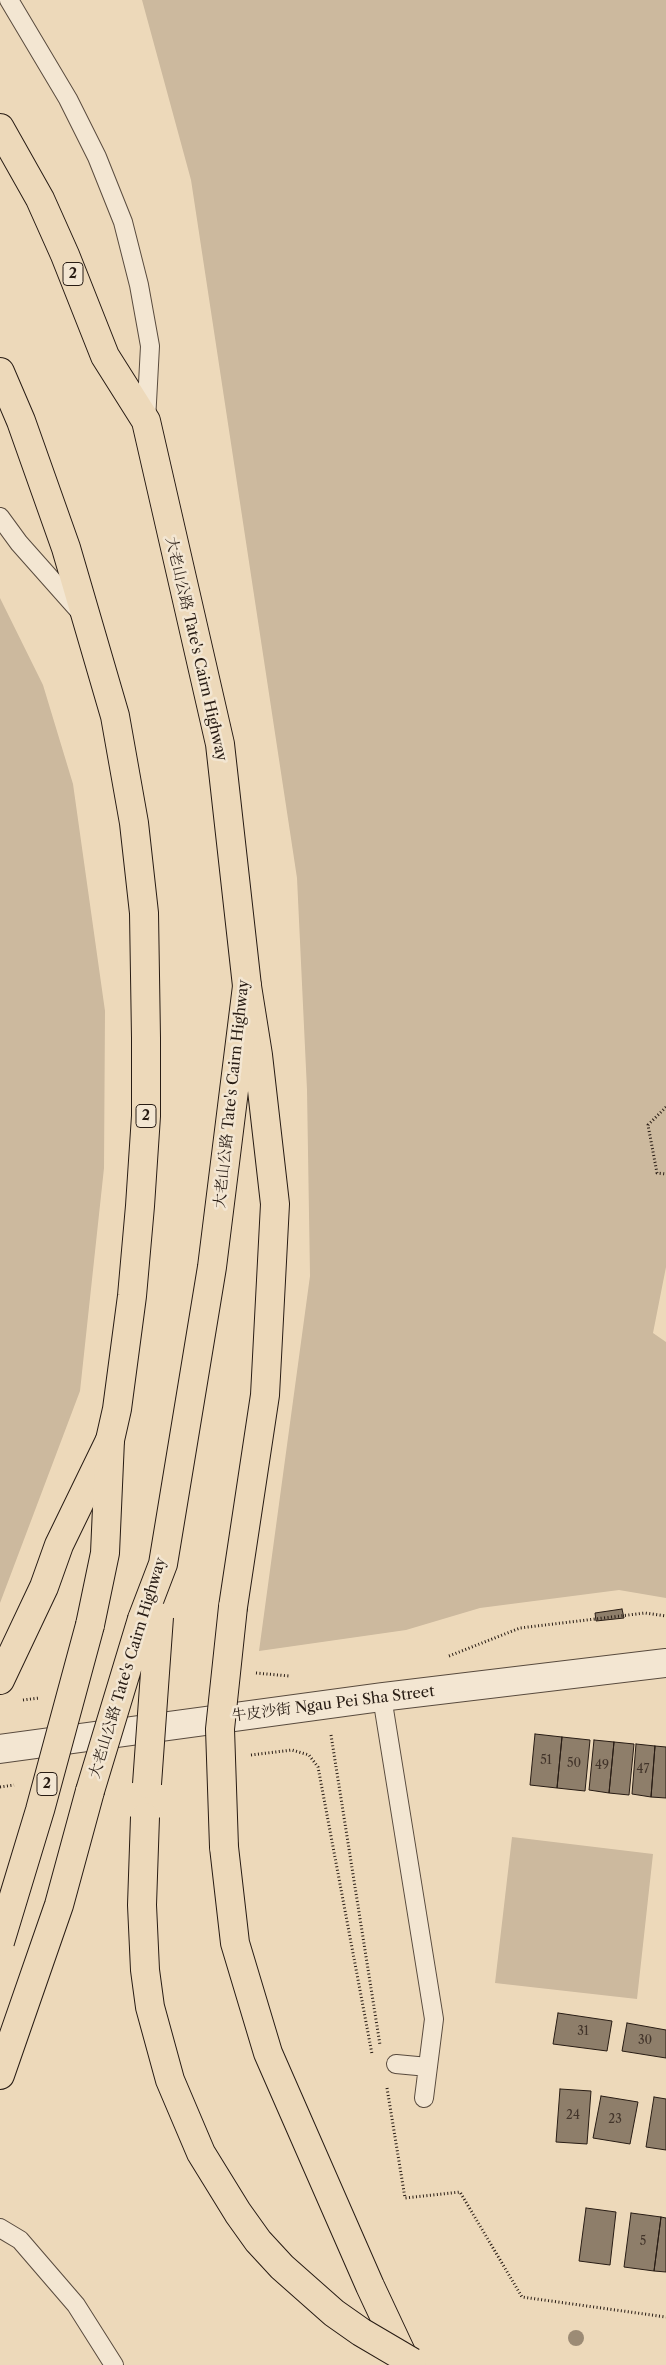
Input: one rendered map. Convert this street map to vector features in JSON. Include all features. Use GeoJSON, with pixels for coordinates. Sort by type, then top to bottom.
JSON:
{"type":"FeatureCollection","features":[{"type":"Feature","properties":{"kind":"highway","name":"大老山公路 Tate's Cairn Highway"},"geometry":{"type":"LineString","coordinates":[[0,128],[40,199],[105,356],[146,421],[175,555],[220,744],[247,986],[212,1267],[163,1564],[150,1618],[97,1765],[59,1906],[0,2075]]}},
{"type":"Feature","properties":{"kind":"highway","name":"2"},"geometry":{"type":"LineString","coordinates":[[0,372],[21,421],[63,539],[115,716],[134,823],[144,914],[146,1038],[144,1146],[132,1296],[117,1409],[110,1440],[105,1552],[90,1625],[40,1810],[0,1942]]}},
{"type":"Feature","properties":{"kind":"highway"},"geometry":{"type":"LineString","coordinates":[[247,986],[258,1055],[275,1204],[265,1395],[233,1607],[220,1729],[224,1847],[236,1943],[268,2053],[370,2286],[407,2365]]}},
{"type":"Feature","properties":{"kind":"highway"},"geometry":{"type":"LineString","coordinates":[[0,1680],[44,1587],[59,1546],[110,1440]]}},
{"type":"Feature","properties":{"kind":"highway"},"geometry":{"type":"LineString","coordinates":[[150,1618],[142,1905],[145,1970],[150,2007],[170,2080],[201,2153],[217,2183],[258,2241],[288,2272],[334,2313],[369,2337],[419,2365]]}},
{"type":"Feature","properties":{"kind":"street","name":"牛皮沙街 Ngau Pei Sha Street"},"geometry":{"type":"LineString","coordinates":[[0,1749],[382,1697],[666,1663]]}},
{"type":"Feature","properties":{"kind":"lane"},"geometry":{"type":"LineString","coordinates":[[9,0],[68,99],[97,157],[123,222],[139,285],[150,346],[146,421]]}},
{"type":"Feature","properties":{"kind":"lane"},"geometry":{"type":"LineString","coordinates":[[0,517],[19,543],[87,620]]}},
{"type":"Feature","properties":{"kind":"lane"},"geometry":{"type":"LineString","coordinates":[[382,1697],[434,2019],[424,2098]]}},
{"type":"Feature","properties":{"kind":"lane"},"geometry":{"type":"LineString","coordinates":[[396,2064],[428,2067]]}},
{"type":"Feature","properties":{"kind":"lane"},"geometry":{"type":"LineString","coordinates":[[0,2228],[20,2240],[76,2305],[114,2365]]}},
{"type":"Feature","properties":{"kind":"path"},"geometry":{"type":"LineString","coordinates":[[666,1107],[648,1125],[658,1173],[666,1174]]}},
{"type":"Feature","properties":{"kind":"path"},"geometry":{"type":"LineString","coordinates":[[444,1658],[520,1628],[645,1613],[666,1616]]}},
{"type":"Feature","properties":{"kind":"path"},"geometry":{"type":"LineString","coordinates":[[246,1672],[294,1677]]}},
{"type":"Feature","properties":{"kind":"path"},"geometry":{"type":"LineString","coordinates":[[20,1701],[40,1698]]}},
{"type":"Feature","properties":{"kind":"path"},"geometry":{"type":"LineString","coordinates":[[331,1734],[381,2052]]}},
{"type":"Feature","properties":{"kind":"path"},"geometry":{"type":"LineString","coordinates":[[386,2081],[405,2198],[460,2192],[522,2297],[666,2317]]}},
{"type":"Feature","properties":{"kind":"shaded area"},"geometry":{"type":"Polygon","coordinates":[[[142,0],[666,0],[666,1267],[653,1333],[666,1342],[666,1598],[619,1590],[480,1608],[406,1630],[259,1651],[310,1276],[307,1090],[297,878],[191,180],[142,0]]]}},
{"type":"Feature","properties":{"kind":"shaded area"},"geometry":{"type":"Polygon","coordinates":[[[0,598],[43,685],[73,784],[105,1011],[104,1168],[80,1391],[0,1603],[0,598]]]}},
{"type":"Feature","properties":{"kind":"shaded area"},"geometry":{"type":"Polygon","coordinates":[[[512,1837],[653,1854],[637,1999],[495,1983],[512,1837]]]}},
{"type":"Feature","properties":{"kind":"building"},"geometry":{"type":"Polygon","coordinates":[[[622,1609],[624,1618],[596,1621],[595,1613],[622,1609]]]}},
{"type":"Feature","properties":{"kind":"building"},"geometry":{"type":"Polygon","coordinates":[[[535,1734],[562,1737],[557,1788],[530,1785],[535,1734]]]}},
{"type":"Feature","properties":{"kind":"building"},"geometry":{"type":"Polygon","coordinates":[[[562,1737],[590,1740],[585,1791],[557,1788],[562,1737]]]}},
{"type":"Feature","properties":{"kind":"building"},"geometry":{"type":"Polygon","coordinates":[[[594,1740],[614,1742],[609,1793],[589,1790],[594,1740]]]}},
{"type":"Feature","properties":{"kind":"building"},"geometry":{"type":"Polygon","coordinates":[[[614,1742],[634,1744],[629,1795],[609,1793],[614,1742]]]}},
{"type":"Feature","properties":{"kind":"building"},"geometry":{"type":"Polygon","coordinates":[[[636,1744],[655,1746],[651,1797],[632,1794],[636,1744]]]}},
{"type":"Feature","properties":{"kind":"building"},"geometry":{"type":"Polygon","coordinates":[[[655,1746],[666,1747],[666,1798],[651,1797],[655,1746]]]}},
{"type":"Feature","properties":{"kind":"building"},"geometry":{"type":"Polygon","coordinates":[[[558,2013],[612,2021],[607,2051],[553,2044],[558,2013]]]}},
{"type":"Feature","properties":{"kind":"building"},"geometry":{"type":"Polygon","coordinates":[[[627,2023],[666,2030],[666,2058],[622,2051],[627,2023]]]}},
{"type":"Feature","properties":{"kind":"building"},"geometry":{"type":"Polygon","coordinates":[[[560,2089],[591,2091],[587,2144],[556,2142],[560,2089]]]}},
{"type":"Feature","properties":{"kind":"building"},"geometry":{"type":"Polygon","coordinates":[[[601,2096],[638,2102],[630,2144],[593,2138],[601,2096]]]}},
{"type":"Feature","properties":{"kind":"building"},"geometry":{"type":"Polygon","coordinates":[[[654,2097],[666,2099],[666,2150],[646,2147],[654,2097]]]}},
{"type":"Feature","properties":{"kind":"building"},"geometry":{"type":"Polygon","coordinates":[[[586,2208],[616,2212],[610,2265],[579,2261],[586,2208]]]}},
{"type":"Feature","properties":{"kind":"building"},"geometry":{"type":"Polygon","coordinates":[[[631,2213],[661,2217],[654,2271],[624,2267],[631,2213]]]}},
{"type":"Feature","properties":{"kind":"building"},"geometry":{"type":"Polygon","coordinates":[[[661,2217],[666,2218],[666,2272],[654,2271],[661,2217]]]}}]}
